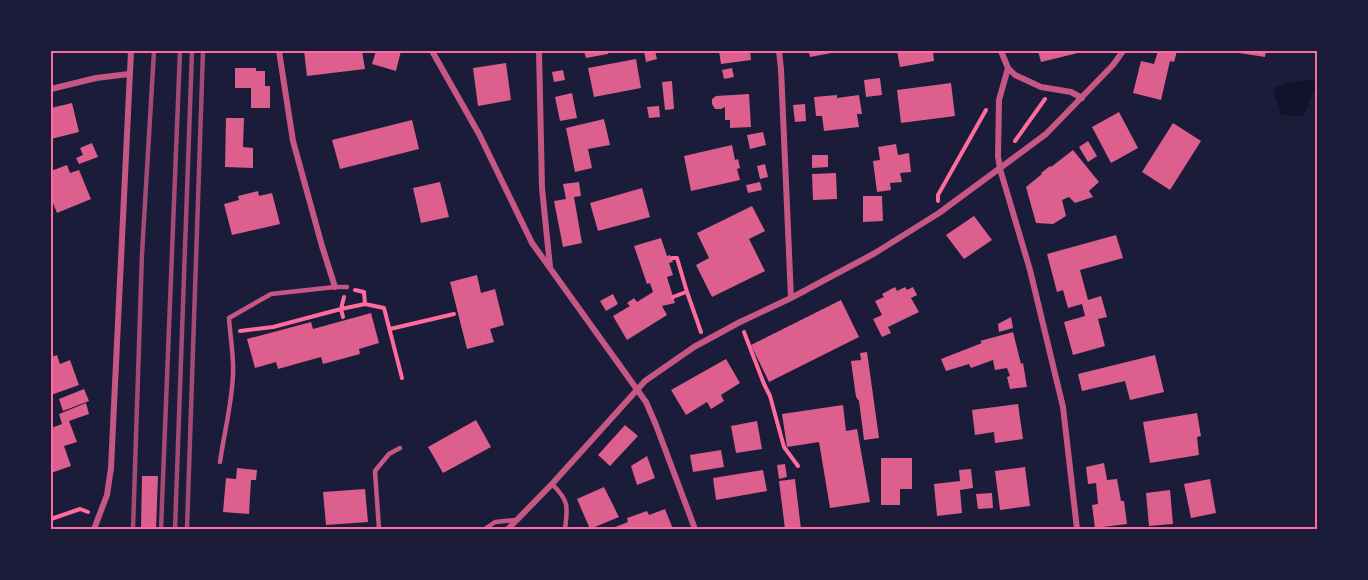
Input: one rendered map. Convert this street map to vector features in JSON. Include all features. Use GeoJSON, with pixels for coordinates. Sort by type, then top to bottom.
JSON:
{"type":"FeatureCollection","features":[{"type":"Feature","properties":{"kind":"street"},"geometry":{"type":"LineString","coordinates":[[94,529],[107,495],[111,468],[131,51]]}},
{"type":"Feature","properties":{"kind":"street"},"geometry":{"type":"LineString","coordinates":[[279,51],[293,141],[335,286]]}},
{"type":"Feature","properties":{"kind":"street"},"geometry":{"type":"LineString","coordinates":[[432,51],[479,134],[532,243],[646,402],[694,529]]}},
{"type":"Feature","properties":{"kind":"street"},"geometry":{"type":"LineString","coordinates":[[779,51],[791,298]]}},
{"type":"Feature","properties":{"kind":"street"},"geometry":{"type":"LineString","coordinates":[[1001,51],[1008,68],[1027,82],[1071,92],[1082,98]]}},
{"type":"Feature","properties":{"kind":"street"},"geometry":{"type":"LineString","coordinates":[[508,529],[655,373],[704,341],[875,253],[939,213],[1046,134],[1113,65],[1123,51]]}},
{"type":"Feature","properties":{"kind":"street"},"geometry":{"type":"LineString","coordinates":[[539,53],[542,188],[550,267]]}},
{"type":"Feature","properties":{"kind":"street"},"geometry":{"type":"LineString","coordinates":[[1008,68],[999,100],[998,156],[1030,270],[1063,407],[1077,529]]}},
{"type":"Feature","properties":{"kind":"street"},"geometry":{"type":"LineString","coordinates":[[51,89],[96,78],[129,74]]}},
{"type":"Feature","properties":{"kind":"lane"},"geometry":{"type":"LineString","coordinates":[[220,462],[231,405],[233,372],[229,318],[271,294],[335,286],[346,287]]}},
{"type":"Feature","properties":{"kind":"lane"},"geometry":{"type":"LineString","coordinates":[[379,529],[375,471],[389,453],[400,448]]}},
{"type":"Feature","properties":{"kind":"lane"},"geometry":{"type":"LineString","coordinates":[[552,484],[565,499],[567,512],[565,529]]}},
{"type":"Feature","properties":{"kind":"lane"},"geometry":{"type":"LineString","coordinates":[[485,529],[495,522],[517,520]]}},
{"type":"Feature","properties":{"kind":"path"},"geometry":{"type":"LineString","coordinates":[[1014,143],[1053,88]]}},
{"type":"Feature","properties":{"kind":"path"},"geometry":{"type":"LineString","coordinates":[[939,213],[938,195],[989,104],[999,100]]}},
{"type":"Feature","properties":{"kind":"path"},"geometry":{"type":"LineString","coordinates":[[672,258],[677,258],[704,341]]}},
{"type":"Feature","properties":{"kind":"path"},"geometry":{"type":"LineString","coordinates":[[364,292],[365,304]]}},
{"type":"Feature","properties":{"kind":"path"},"geometry":{"type":"LineString","coordinates":[[673,297],[687,292]]}},
{"type":"Feature","properties":{"kind":"path"},"geometry":{"type":"LineString","coordinates":[[230,333],[273,327],[365,304],[384,308],[402,378]]}},
{"type":"Feature","properties":{"kind":"path"},"geometry":{"type":"LineString","coordinates":[[340,309],[343,317]]}},
{"type":"Feature","properties":{"kind":"path"},"geometry":{"type":"LineString","coordinates":[[390,329],[454,314]]}},
{"type":"Feature","properties":{"kind":"path"},"geometry":{"type":"LineString","coordinates":[[740,322],[770,396],[784,447],[798,466]]}},
{"type":"Feature","properties":{"kind":"path"},"geometry":{"type":"LineString","coordinates":[[51,519],[80,509]]}},
{"type":"Feature","properties":{"kind":"shaded area"},"geometry":{"type":"Polygon","coordinates":[[[1310,80],[1317,83],[1304,116],[1281,115],[1274,93],[1276,87],[1285,83],[1310,80]]]}},
{"type":"Feature","properties":{"kind":"building"},"geometry":{"type":"Polygon","coordinates":[[[304,51],[362,51],[365,69],[307,76],[304,51]]]}},
{"type":"Feature","properties":{"kind":"building"},"geometry":{"type":"Polygon","coordinates":[[[376,51],[401,51],[396,71],[372,64],[376,51]]]}},
{"type":"Feature","properties":{"kind":"building"},"geometry":{"type":"Polygon","coordinates":[[[584,51],[608,51],[608,54],[586,58],[584,51]]]}},
{"type":"Feature","properties":{"kind":"building"},"geometry":{"type":"Polygon","coordinates":[[[644,51],[655,51],[657,59],[646,62],[644,51]]]}},
{"type":"Feature","properties":{"kind":"building"},"geometry":{"type":"Polygon","coordinates":[[[719,51],[750,51],[751,60],[721,64],[719,51]]]}},
{"type":"Feature","properties":{"kind":"building"},"geometry":{"type":"Polygon","coordinates":[[[809,51],[837,51],[837,52],[810,57],[809,51]]]}},
{"type":"Feature","properties":{"kind":"building"},"geometry":{"type":"Polygon","coordinates":[[[897,51],[933,51],[934,61],[900,67],[897,51]]]}},
{"type":"Feature","properties":{"kind":"building"},"geometry":{"type":"Polygon","coordinates":[[[1038,51],[1081,51],[1082,52],[1041,62],[1038,51]]]}},
{"type":"Feature","properties":{"kind":"building"},"geometry":{"type":"Polygon","coordinates":[[[1158,51],[1177,51],[1174,62],[1170,61],[1161,100],[1133,93],[1141,61],[1154,64],[1158,51]]]}},
{"type":"Feature","properties":{"kind":"building"},"geometry":{"type":"Polygon","coordinates":[[[1240,51],[1266,51],[1265,57],[1239,53],[1240,51]]]}},
{"type":"Feature","properties":{"kind":"building"},"geometry":{"type":"Polygon","coordinates":[[[636,59],[641,88],[594,97],[588,68],[636,59]]]}},
{"type":"Feature","properties":{"kind":"building"},"geometry":{"type":"Polygon","coordinates":[[[506,63],[511,100],[478,106],[473,68],[506,63]]]}},
{"type":"Feature","properties":{"kind":"building"},"geometry":{"type":"Polygon","coordinates":[[[235,68],[256,68],[256,71],[265,71],[265,86],[270,86],[270,108],[251,108],[251,88],[235,88],[235,68]]]}},
{"type":"Feature","properties":{"kind":"building"},"geometry":{"type":"Polygon","coordinates":[[[732,68],[734,77],[724,79],[722,70],[732,68]]]}},
{"type":"Feature","properties":{"kind":"building"},"geometry":{"type":"Polygon","coordinates":[[[563,70],[565,80],[554,82],[552,72],[563,70]]]}},
{"type":"Feature","properties":{"kind":"building"},"geometry":{"type":"Polygon","coordinates":[[[880,78],[882,95],[866,97],[864,80],[880,78]]]}},
{"type":"Feature","properties":{"kind":"building"},"geometry":{"type":"Polygon","coordinates":[[[672,81],[674,109],[665,110],[662,82],[672,81]]]}},
{"type":"Feature","properties":{"kind":"building"},"geometry":{"type":"Polygon","coordinates":[[[951,83],[955,116],[901,123],[897,90],[951,83]]]}},
{"type":"Feature","properties":{"kind":"building"},"geometry":{"type":"Polygon","coordinates":[[[572,93],[577,118],[560,121],[555,97],[572,93]]]}},
{"type":"Feature","properties":{"kind":"building"},"geometry":{"type":"Polygon","coordinates":[[[749,94],[751,127],[730,128],[730,120],[725,120],[725,107],[715,109],[712,99],[716,96],[749,94]]]}},
{"type":"Feature","properties":{"kind":"building"},"geometry":{"type":"Polygon","coordinates":[[[837,95],[837,98],[859,95],[862,114],[857,114],[859,127],[824,131],[822,116],[816,116],[814,97],[837,95]]]}},
{"type":"Feature","properties":{"kind":"building"},"geometry":{"type":"Polygon","coordinates":[[[72,103],[79,132],[51,139],[51,108],[72,103]]]}},
{"type":"Feature","properties":{"kind":"building"},"geometry":{"type":"Polygon","coordinates":[[[805,104],[806,121],[795,122],[793,105],[805,104]]]}},
{"type":"Feature","properties":{"kind":"building"},"geometry":{"type":"Polygon","coordinates":[[[659,106],[660,117],[649,118],[647,107],[659,106]]]}},
{"type":"Feature","properties":{"kind":"building"},"geometry":{"type":"Polygon","coordinates":[[[1119,112],[1138,148],[1111,163],[1092,127],[1119,112]]]}},
{"type":"Feature","properties":{"kind":"building"},"geometry":{"type":"Polygon","coordinates":[[[226,118],[244,118],[243,147],[253,148],[253,168],[225,167],[226,118]]]}},
{"type":"Feature","properties":{"kind":"building"},"geometry":{"type":"Polygon","coordinates":[[[604,119],[610,145],[588,149],[592,168],[575,172],[566,128],[604,119]]]}},
{"type":"Feature","properties":{"kind":"building"},"geometry":{"type":"Polygon","coordinates":[[[412,120],[419,149],[340,169],[332,140],[412,120]]]}},
{"type":"Feature","properties":{"kind":"building"},"geometry":{"type":"Polygon","coordinates":[[[1173,123],[1201,141],[1170,190],[1142,172],[1173,123]]]}},
{"type":"Feature","properties":{"kind":"building"},"geometry":{"type":"Polygon","coordinates":[[[763,132],[766,145],[750,149],[747,135],[763,132]]]}},
{"type":"Feature","properties":{"kind":"building"},"geometry":{"type":"Polygon","coordinates":[[[1088,141],[1097,156],[1088,162],[1079,147],[1088,141]]]}},
{"type":"Feature","properties":{"kind":"building"},"geometry":{"type":"Polygon","coordinates":[[[92,143],[98,157],[79,164],[76,158],[83,155],[80,148],[92,143]]]}},
{"type":"Feature","properties":{"kind":"building"},"geometry":{"type":"Polygon","coordinates":[[[896,144],[898,155],[909,153],[911,172],[900,173],[902,182],[890,183],[891,190],[877,192],[873,161],[880,160],[878,147],[896,144]]]}},
{"type":"Feature","properties":{"kind":"building"},"geometry":{"type":"Polygon","coordinates":[[[732,145],[735,160],[738,159],[740,168],[737,169],[740,180],[691,191],[684,156],[732,145]]]}},
{"type":"Feature","properties":{"kind":"building"},"geometry":{"type":"Polygon","coordinates":[[[1073,150],[1099,182],[1089,191],[1093,197],[1075,203],[1069,197],[1062,200],[1066,216],[1053,224],[1036,223],[1026,187],[1073,150]]]}},
{"type":"Feature","properties":{"kind":"building"},"geometry":{"type":"Polygon","coordinates":[[[812,155],[828,155],[828,167],[812,168],[812,155]]]}},
{"type":"Feature","properties":{"kind":"building"},"geometry":{"type":"Polygon","coordinates":[[[765,164],[768,177],[760,179],[757,166],[765,164]]]}},
{"type":"Feature","properties":{"kind":"building"},"geometry":{"type":"Polygon","coordinates":[[[67,165],[70,173],[79,170],[91,199],[57,213],[51,198],[51,171],[67,165]]]}},
{"type":"Feature","properties":{"kind":"building"},"geometry":{"type":"Polygon","coordinates":[[[836,173],[837,199],[813,200],[812,174],[836,173]]]}},
{"type":"Feature","properties":{"kind":"building"},"geometry":{"type":"Polygon","coordinates":[[[440,182],[449,217],[421,223],[413,188],[440,182]]]}},
{"type":"Feature","properties":{"kind":"building"},"geometry":{"type":"Polygon","coordinates":[[[579,182],[581,196],[574,197],[582,243],[563,247],[554,201],[566,199],[563,184],[579,182]]]}},
{"type":"Feature","properties":{"kind":"building"},"geometry":{"type":"Polygon","coordinates":[[[760,182],[762,190],[748,193],[746,185],[760,182]]]}},
{"type":"Feature","properties":{"kind":"building"},"geometry":{"type":"Polygon","coordinates":[[[642,188],[650,217],[598,231],[590,203],[642,188]]]}},
{"type":"Feature","properties":{"kind":"building"},"geometry":{"type":"Polygon","coordinates":[[[258,191],[259,196],[272,193],[280,224],[232,235],[224,204],[239,200],[238,196],[258,191]]]}},
{"type":"Feature","properties":{"kind":"building"},"geometry":{"type":"Polygon","coordinates":[[[863,196],[882,196],[883,221],[863,222],[863,196]]]}},
{"type":"Feature","properties":{"kind":"building"},"geometry":{"type":"Polygon","coordinates":[[[752,206],[765,231],[749,239],[765,271],[712,297],[696,265],[709,258],[697,233],[752,206]]]}},
{"type":"Feature","properties":{"kind":"building"},"geometry":{"type":"Polygon","coordinates":[[[974,216],[992,240],[964,259],[946,235],[974,216]]]}},
{"type":"Feature","properties":{"kind":"building"},"geometry":{"type":"Polygon","coordinates":[[[1116,235],[1123,258],[1080,270],[1088,300],[1101,296],[1107,317],[1098,319],[1105,346],[1073,355],[1064,322],[1085,316],[1082,304],[1068,308],[1063,290],[1057,292],[1047,254],[1116,235]]]}},
{"type":"Feature","properties":{"kind":"building"},"geometry":{"type":"Polygon","coordinates":[[[661,238],[667,256],[670,255],[673,262],[669,263],[673,275],[667,277],[675,303],[662,306],[667,315],[627,340],[613,316],[630,306],[627,303],[634,298],[637,302],[653,292],[650,283],[647,284],[634,246],[661,238]]]}},
{"type":"Feature","properties":{"kind":"building"},"geometry":{"type":"Polygon","coordinates":[[[477,275],[481,293],[495,289],[504,325],[490,329],[494,342],[467,349],[450,282],[477,275]]]}},
{"type":"Feature","properties":{"kind":"building"},"geometry":{"type":"Polygon","coordinates":[[[895,287],[897,291],[905,287],[907,290],[913,287],[917,295],[911,298],[919,312],[888,327],[891,333],[882,337],[873,319],[882,315],[875,301],[884,297],[882,294],[895,287]]]}},
{"type":"Feature","properties":{"kind":"building"},"geometry":{"type":"Polygon","coordinates":[[[613,294],[618,304],[606,311],[600,301],[613,294]]]}},
{"type":"Feature","properties":{"kind":"building"},"geometry":{"type":"Polygon","coordinates":[[[841,300],[859,337],[769,382],[751,345],[841,300]]]}},
{"type":"Feature","properties":{"kind":"building"},"geometry":{"type":"Polygon","coordinates":[[[371,313],[379,343],[359,349],[360,354],[323,364],[321,357],[278,369],[276,362],[255,368],[247,339],[311,322],[313,329],[371,313]]]}},
{"type":"Feature","properties":{"kind":"building"},"geometry":{"type":"Polygon","coordinates":[[[1011,317],[1013,328],[999,332],[998,324],[1011,317]]]}},
{"type":"Feature","properties":{"kind":"building"},"geometry":{"type":"Polygon","coordinates":[[[1013,332],[1021,364],[1023,363],[1027,387],[1010,389],[1007,377],[1010,376],[1007,368],[995,370],[993,360],[971,368],[969,364],[946,371],[941,359],[982,343],[980,341],[1013,332]]]}},
{"type":"Feature","properties":{"kind":"building"},"geometry":{"type":"Polygon","coordinates":[[[867,352],[879,438],[864,440],[851,361],[861,360],[860,353],[867,352]]]}},
{"type":"Feature","properties":{"kind":"building"},"geometry":{"type":"Polygon","coordinates":[[[57,355],[60,364],[70,360],[79,385],[51,395],[51,357],[57,355]]]}},
{"type":"Feature","properties":{"kind":"building"},"geometry":{"type":"Polygon","coordinates":[[[1155,355],[1164,392],[1130,400],[1125,381],[1082,391],[1078,374],[1155,355]]]}},
{"type":"Feature","properties":{"kind":"building"},"geometry":{"type":"Polygon","coordinates":[[[726,359],[740,383],[721,395],[724,401],[711,409],[707,402],[686,415],[671,390],[726,359]]]}},
{"type":"Feature","properties":{"kind":"building"},"geometry":{"type":"Polygon","coordinates":[[[84,389],[89,401],[63,411],[59,399],[84,389]]]}},
{"type":"Feature","properties":{"kind":"building"},"geometry":{"type":"Polygon","coordinates":[[[86,403],[89,414],[69,421],[77,442],[64,446],[71,466],[51,473],[51,428],[62,424],[59,414],[86,403]]]}},
{"type":"Feature","properties":{"kind":"building"},"geometry":{"type":"Polygon","coordinates":[[[1018,404],[1023,439],[995,443],[994,432],[975,435],[972,410],[1018,404]]]}},
{"type":"Feature","properties":{"kind":"building"},"geometry":{"type":"Polygon","coordinates":[[[843,405],[846,431],[857,429],[870,502],[830,508],[819,442],[787,447],[782,414],[843,405]]]}},
{"type":"Feature","properties":{"kind":"building"},"geometry":{"type":"Polygon","coordinates":[[[1197,413],[1201,436],[1197,437],[1199,455],[1150,463],[1143,422],[1197,413]]]}},
{"type":"Feature","properties":{"kind":"building"},"geometry":{"type":"Polygon","coordinates":[[[476,420],[491,447],[443,473],[428,447],[476,420]]]}},
{"type":"Feature","properties":{"kind":"building"},"geometry":{"type":"Polygon","coordinates":[[[757,421],[762,449],[736,453],[731,426],[757,421]]]}},
{"type":"Feature","properties":{"kind":"building"},"geometry":{"type":"Polygon","coordinates":[[[625,425],[638,436],[610,466],[598,455],[625,425]]]}},
{"type":"Feature","properties":{"kind":"building"},"geometry":{"type":"Polygon","coordinates":[[[721,450],[724,467],[693,472],[690,455],[721,450]]]}},
{"type":"Feature","properties":{"kind":"building"},"geometry":{"type":"Polygon","coordinates":[[[647,456],[655,478],[637,485],[631,466],[647,456]]]}},
{"type":"Feature","properties":{"kind":"building"},"geometry":{"type":"Polygon","coordinates":[[[881,458],[912,458],[912,489],[900,489],[900,505],[881,505],[881,458]]]}},
{"type":"Feature","properties":{"kind":"building"},"geometry":{"type":"Polygon","coordinates":[[[1104,463],[1107,480],[1117,479],[1121,501],[1124,501],[1127,524],[1095,528],[1092,505],[1098,504],[1096,483],[1088,484],[1086,467],[1104,463]]]}},
{"type":"Feature","properties":{"kind":"building"},"geometry":{"type":"Polygon","coordinates":[[[785,464],[787,477],[779,479],[777,465],[785,464]]]}},
{"type":"Feature","properties":{"kind":"building"},"geometry":{"type":"Polygon","coordinates":[[[1025,467],[1030,506],[1000,510],[995,471],[1025,467]]]}},
{"type":"Feature","properties":{"kind":"building"},"geometry":{"type":"Polygon","coordinates":[[[237,468],[257,470],[256,480],[251,480],[249,514],[223,512],[226,478],[236,479],[237,468]]]}},
{"type":"Feature","properties":{"kind":"building"},"geometry":{"type":"Polygon","coordinates":[[[971,469],[973,488],[960,490],[962,513],[937,516],[934,484],[960,481],[959,470],[971,469]]]}},
{"type":"Feature","properties":{"kind":"building"},"geometry":{"type":"Polygon","coordinates":[[[763,470],[767,491],[716,500],[713,478],[763,470]]]}},
{"type":"Feature","properties":{"kind":"building"},"geometry":{"type":"Polygon","coordinates":[[[142,476],[158,476],[156,529],[141,529],[142,476]]]}},
{"type":"Feature","properties":{"kind":"building"},"geometry":{"type":"Polygon","coordinates":[[[795,479],[801,529],[785,529],[779,481],[795,479]]]}},
{"type":"Feature","properties":{"kind":"building"},"geometry":{"type":"Polygon","coordinates":[[[1210,479],[1216,513],[1191,518],[1184,484],[1210,479]]]}},
{"type":"Feature","properties":{"kind":"building"},"geometry":{"type":"Polygon","coordinates":[[[604,487],[619,517],[590,529],[577,499],[604,487]]]}},
{"type":"Feature","properties":{"kind":"building"},"geometry":{"type":"Polygon","coordinates":[[[365,489],[368,522],[326,525],[323,492],[365,489]]]}},
{"type":"Feature","properties":{"kind":"building"},"geometry":{"type":"Polygon","coordinates":[[[1170,490],[1173,524],[1149,526],[1146,493],[1170,490]]]}},
{"type":"Feature","properties":{"kind":"building"},"geometry":{"type":"Polygon","coordinates":[[[992,493],[993,508],[978,509],[976,494],[992,493]]]}},
{"type":"Feature","properties":{"kind":"building"},"geometry":{"type":"Polygon","coordinates":[[[665,509],[673,529],[610,529],[628,522],[627,518],[647,511],[649,515],[665,509]]]}},
{"type":"Feature","properties":{"kind":"railway"},"geometry":{"type":"LineString","coordinates":[[133,529],[142,254],[154,51]]}},
{"type":"Feature","properties":{"kind":"railway"},"geometry":{"type":"LineString","coordinates":[[161,529],[180,51]]}},
{"type":"Feature","properties":{"kind":"railway"},"geometry":{"type":"LineString","coordinates":[[175,529],[192,51]]}},
{"type":"Feature","properties":{"kind":"railway"},"geometry":{"type":"LineString","coordinates":[[187,529],[203,51]]}}]}
